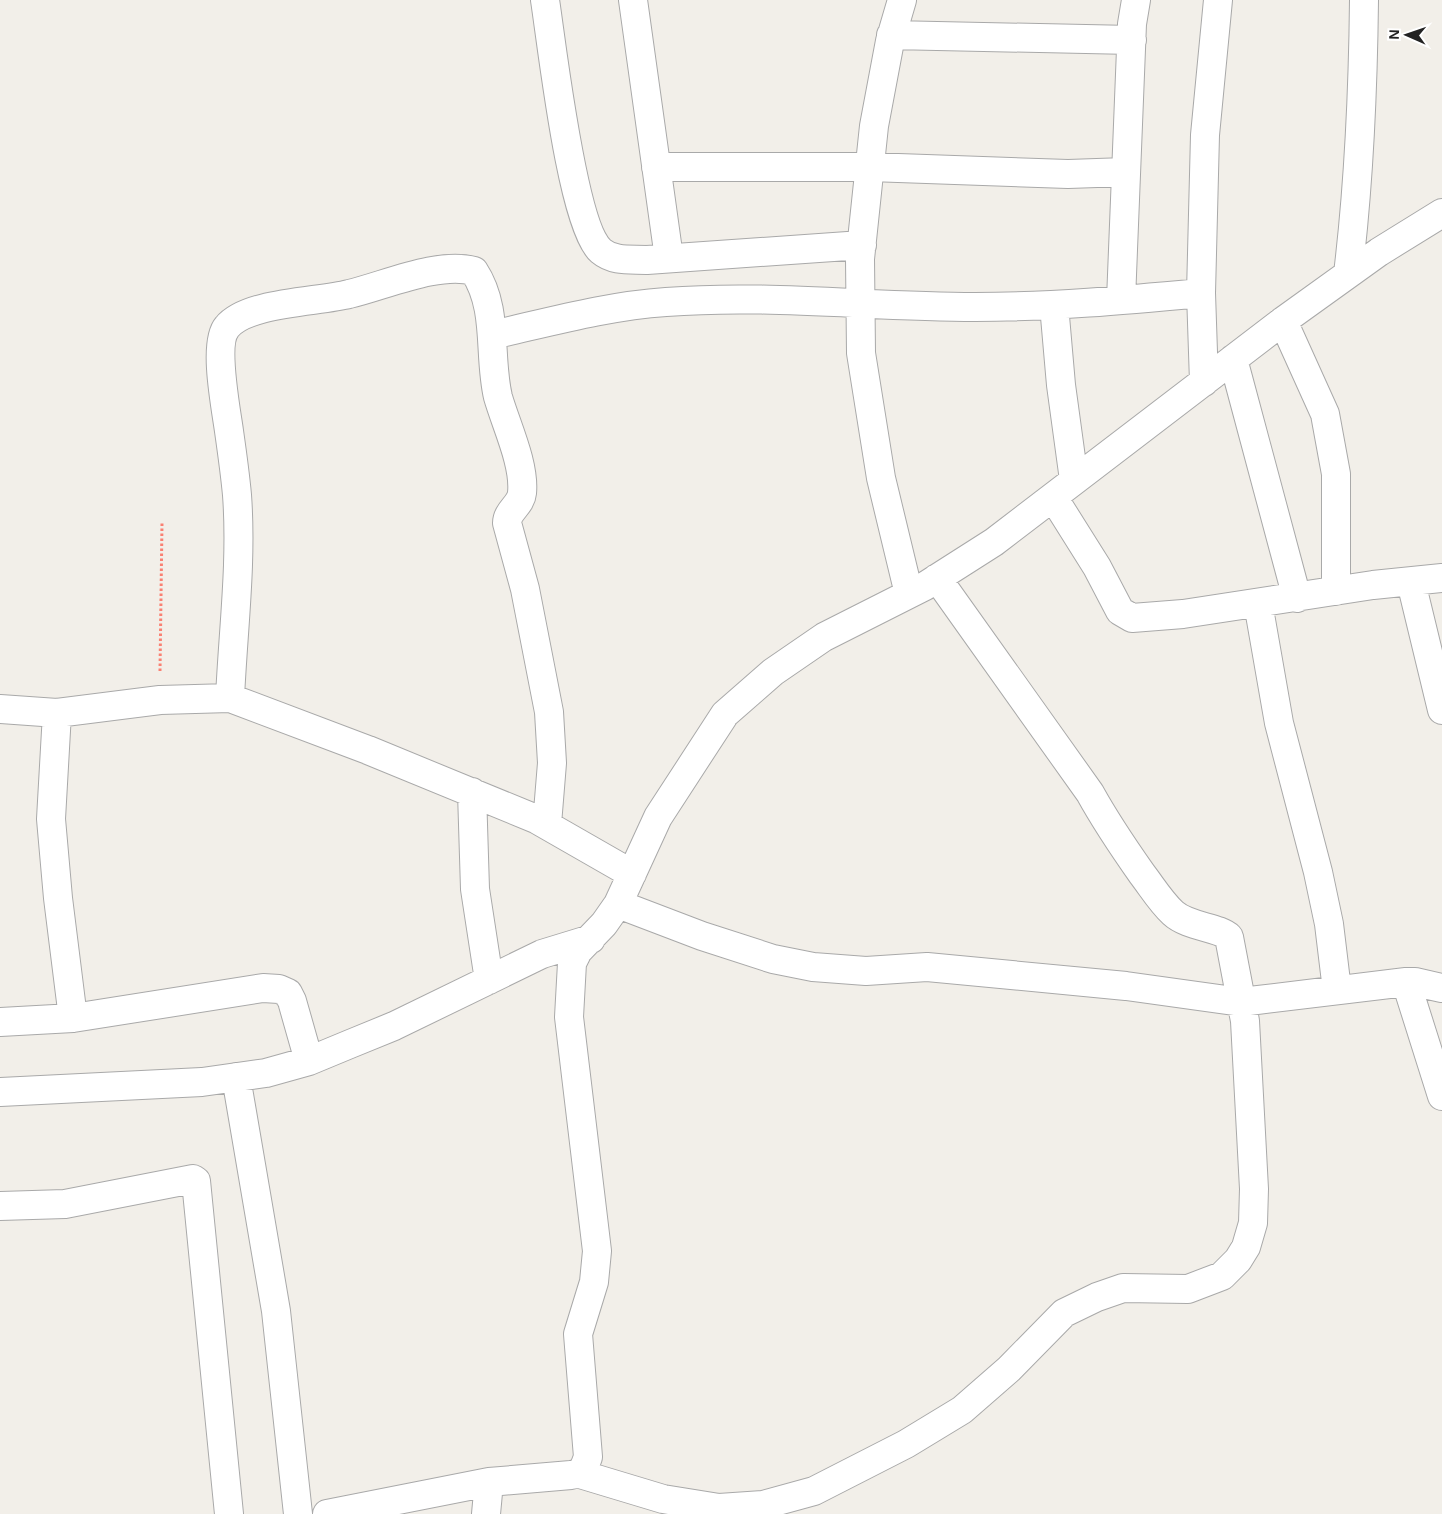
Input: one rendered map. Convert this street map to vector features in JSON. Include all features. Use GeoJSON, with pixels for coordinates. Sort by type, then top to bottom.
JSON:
{"type":"FeatureCollection","features":[{"type":"Feature","properties":{"kind":"street"},"geometry":{"type":"LineString","coordinates":[[545,0],[574,186],[589,231],[599,250],[613,259],[669,258],[862,245]]}},
{"type":"Feature","properties":{"kind":"street"},"geometry":{"type":"LineString","coordinates":[[632,0],[669,258]]}},
{"type":"Feature","properties":{"kind":"street"},"geometry":{"type":"LineString","coordinates":[[902,0],[891,35],[874,126],[862,245],[861,353],[881,478],[909,594]]}},
{"type":"Feature","properties":{"kind":"street"},"geometry":{"type":"LineString","coordinates":[[1121,300],[1132,40],[1136,0]]}},
{"type":"Feature","properties":{"kind":"street"},"geometry":{"type":"LineString","coordinates":[[1204,382],[1201,293],[1205,134],[1218,0]]}},
{"type":"Feature","properties":{"kind":"street"},"geometry":{"type":"LineString","coordinates":[[1348,274],[1357,199],[1363,74],[1364,0]]}},
{"type":"Feature","properties":{"kind":"street"},"geometry":{"type":"LineString","coordinates":[[891,35],[1132,40]]}},
{"type":"Feature","properties":{"kind":"street"},"geometry":{"type":"LineString","coordinates":[[656,167],[870,168],[1068,174],[1126,172]]}},
{"type":"Feature","properties":{"kind":"street"},"geometry":{"type":"LineString","coordinates":[[580,1474],[588,1457],[578,1334],[594,1282],[597,1251],[569,1016],[572,963],[578,951],[618,904],[658,816],[725,714],[773,672],[824,637],[909,594],[994,542],[1283,321],[1379,252],[1442,213]]}},
{"type":"Feature","properties":{"kind":"street"},"geometry":{"type":"LineString","coordinates":[[230,698],[238,540],[237,495],[220,357],[225,329],[232,321],[248,313],[348,295],[430,272],[464,268],[474,271],[482,283],[488,307],[498,394],[519,465],[522,493],[520,502],[508,516],[507,522],[529,605],[549,712],[552,763],[547,824]]}},
{"type":"Feature","properties":{"kind":"street"},"geometry":{"type":"LineString","coordinates":[[492,335],[599,311],[666,302],[861,302],[974,307],[1121,300],[1201,293]]}},
{"type":"Feature","properties":{"kind":"street"},"geometry":{"type":"LineString","coordinates":[[1054,304],[1074,480]]}},
{"type":"Feature","properties":{"kind":"street"},"geometry":{"type":"LineString","coordinates":[[1283,321],[1326,414],[1336,474],[1336,591]]}},
{"type":"Feature","properties":{"kind":"street"},"geometry":{"type":"LineString","coordinates":[[1233,360],[1297,598]]}},
{"type":"Feature","properties":{"kind":"street"},"geometry":{"type":"LineString","coordinates":[[1053,497],[1124,614],[1132,618],[1147,618],[1442,578]]}},
{"type":"Feature","properties":{"kind":"street"},"geometry":{"type":"LineString","coordinates":[[328,1514],[489,1482],[580,1474],[663,1499],[719,1508],[766,1509],[814,1491],[906,1444],[962,1410],[1009,1368],[1064,1313],[1097,1297],[1123,1288],[1188,1289],[1222,1276],[1238,1260],[1246,1247],[1253,1223],[1254,1189],[1245,1021],[1227,935],[1189,924],[1174,914],[1160,899],[1108,827],[1090,793],[937,578]]}},
{"type":"Feature","properties":{"kind":"street"},"geometry":{"type":"LineString","coordinates":[[1412,582],[1442,711]]}},
{"type":"Feature","properties":{"kind":"street"},"geometry":{"type":"LineString","coordinates":[[1258,603],[1279,723],[1318,872],[1329,924],[1337,990]]}},
{"type":"Feature","properties":{"kind":"street"},"geometry":{"type":"LineString","coordinates":[[0,709],[57,713],[160,700],[230,698],[368,750],[547,824],[632,874]]}},
{"type":"Feature","properties":{"kind":"street"},"geometry":{"type":"LineString","coordinates":[[57,713],[51,819],[58,898],[73,1018]]}},
{"type":"Feature","properties":{"kind":"street"},"geometry":{"type":"LineString","coordinates":[[472,792],[475,889],[489,980]]}},
{"type":"Feature","properties":{"kind":"street"},"geometry":{"type":"LineString","coordinates":[[618,904],[702,936],[764,956],[813,967],[866,971],[926,967],[1126,986],[1241,1002],[1406,982],[1442,988]]}},
{"type":"Feature","properties":{"kind":"street"},"geometry":{"type":"LineString","coordinates":[[0,1092],[202,1082],[266,1073],[309,1061],[394,1026],[542,954],[590,939]]}},
{"type":"Feature","properties":{"kind":"street"},"geometry":{"type":"LineString","coordinates":[[1406,982],[1442,1096]]}},
{"type":"Feature","properties":{"kind":"street"},"geometry":{"type":"LineString","coordinates":[[0,1022],[73,1018],[214,994],[263,988],[279,989],[288,993],[292,1001],[309,1061]]}},
{"type":"Feature","properties":{"kind":"street"},"geometry":{"type":"LineString","coordinates":[[236,1077],[276,1310],[298,1514]]}},
{"type":"Feature","properties":{"kind":"street"},"geometry":{"type":"LineString","coordinates":[[0,1206],[65,1204],[193,1179],[196,1181],[229,1514]]}},
{"type":"Feature","properties":{"kind":"street"},"geometry":{"type":"LineString","coordinates":[[486,1514],[489,1482]]}},
{"type":"Feature","properties":{"kind":"path"},"geometry":{"type":"LineString","coordinates":[[160,700],[162,523]]}}]}
